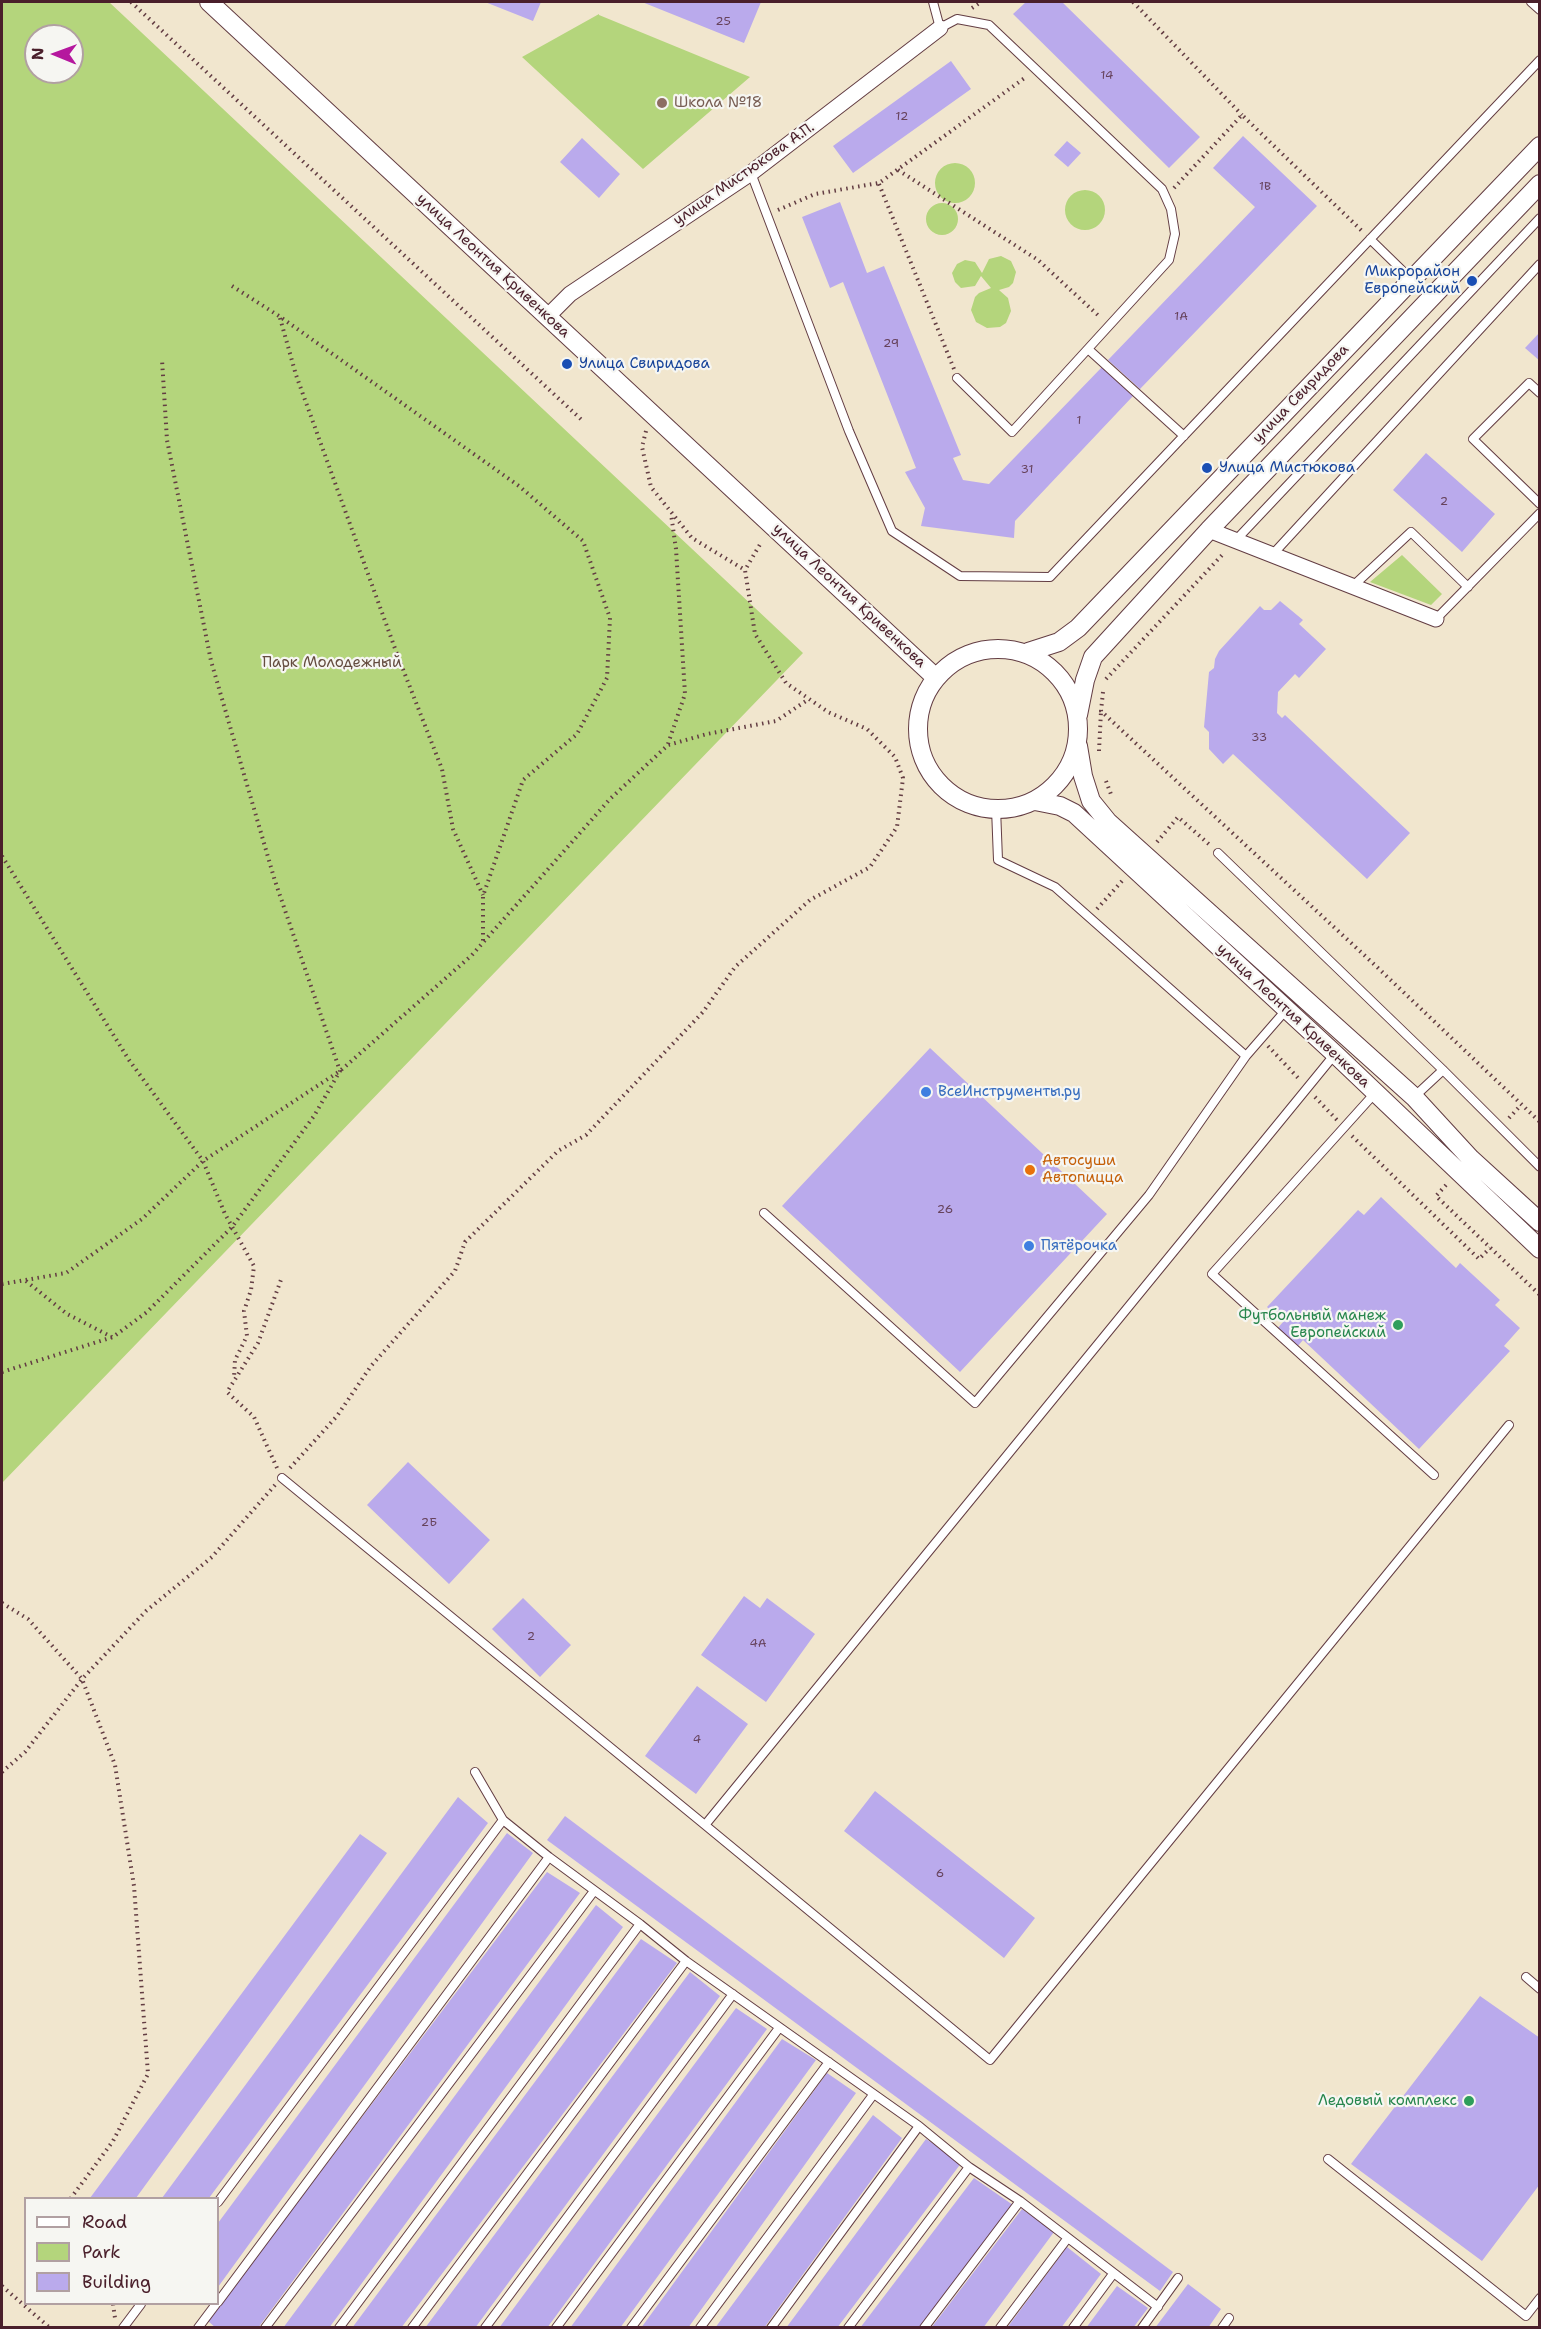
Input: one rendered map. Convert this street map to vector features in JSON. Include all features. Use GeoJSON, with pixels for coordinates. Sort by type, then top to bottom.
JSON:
{"type":"FeatureCollection","features":[{"type":"Feature","properties":{"kind":"street","name":"улица Леонтия Кривенкова"},"geometry":{"type":"LineString","coordinates":[[209,2],[935,677]]}},
{"type":"Feature","properties":{"kind":"street","name":"улица Мистюкова А.П."},"geometry":{"type":"LineString","coordinates":[[547,317],[570,294],[751,173],[940,28]]}},
{"type":"Feature","properties":{"kind":"street","name":"улица Свиридова"},"geometry":{"type":"LineString","coordinates":[[1028,652],[1059,642],[1078,628],[1539,146]]}},
{"type":"Feature","properties":{"kind":"street","name":"улица Свиридова"},"geometry":{"type":"LineString","coordinates":[[1078,715],[1085,680],[1093,657],[1209,530],[1539,184]]}},
{"type":"Feature","properties":{"kind":"street"},"geometry":{"type":"LineString","coordinates":[[1209,530],[1436,619]]}},
{"type":"Feature","properties":{"kind":"street"},"geometry":{"type":"LineString","coordinates":[[1006,647],[1028,652],[1062,682],[1078,715],[1078,746],[1068,770],[1055,789],[1035,801],[1009,809],[974,807],[948,793],[927,769],[916,734],[922,700],[935,677],[950,662],[972,651],[1006,647]]}},
{"type":"Feature","properties":{"kind":"street","name":"улица Леонтия Кривенкова"},"geometry":{"type":"LineString","coordinates":[[1078,746],[1083,776],[1091,801],[1108,822],[1414,1097],[1471,1158],[1539,1222]]}},
{"type":"Feature","properties":{"kind":"street","name":"улица Леонтия Кривенкова"},"geometry":{"type":"LineString","coordinates":[[1035,801],[1060,806],[1074,813],[1335,1054],[1539,1249]]}},
{"type":"Feature","properties":{"kind":"lane"},"geometry":{"type":"LineString","coordinates":[[933,2],[940,28],[957,19],[989,25],[1162,189],[1171,209],[1175,234],[1169,260],[1012,432],[957,378]]}},
{"type":"Feature","properties":{"kind":"lane"},"geometry":{"type":"LineString","coordinates":[[1531,2],[1539,10]]}},
{"type":"Feature","properties":{"kind":"lane"},"geometry":{"type":"LineString","coordinates":[[751,173],[849,431],[892,531],[960,576],[1050,577],[1539,60]]}},
{"type":"Feature","properties":{"kind":"lane"},"geometry":{"type":"LineString","coordinates":[[1236,540],[1539,218]]}},
{"type":"Feature","properties":{"kind":"lane"},"geometry":{"type":"LineString","coordinates":[[1370,239],[1411,279]]}},
{"type":"Feature","properties":{"kind":"lane"},"geometry":{"type":"LineString","coordinates":[[1273,554],[1539,264]]}},
{"type":"Feature","properties":{"kind":"lane"},"geometry":{"type":"LineString","coordinates":[[1088,349],[1184,436]]}},
{"type":"Feature","properties":{"kind":"lane"},"geometry":{"type":"LineString","coordinates":[[1539,393],[1529,383],[1473,439],[1539,504]]}},
{"type":"Feature","properties":{"kind":"lane"},"geometry":{"type":"LineString","coordinates":[[1436,619],[1539,513]]}},
{"type":"Feature","properties":{"kind":"lane"},"geometry":{"type":"LineString","coordinates":[[1353,586],[1411,532],[1468,587]]}},
{"type":"Feature","properties":{"kind":"lane"},"geometry":{"type":"LineString","coordinates":[[996,808],[998,860],[1055,887],[1246,1056]]}},
{"type":"Feature","properties":{"kind":"lane"},"geometry":{"type":"LineString","coordinates":[[1218,853],[1443,1070],[1539,1167]]}},
{"type":"Feature","properties":{"kind":"lane"},"geometry":{"type":"LineString","coordinates":[[764,1213],[975,1403],[1149,1195],[1246,1056],[1287,1010]]}},
{"type":"Feature","properties":{"kind":"lane"},"geometry":{"type":"LineString","coordinates":[[705,1825],[1335,1054]]}},
{"type":"Feature","properties":{"kind":"lane"},"geometry":{"type":"LineString","coordinates":[[1414,1097],[1443,1070]]}},
{"type":"Feature","properties":{"kind":"lane"},"geometry":{"type":"LineString","coordinates":[[1376,1093],[1212,1274],[1434,1475]]}},
{"type":"Feature","properties":{"kind":"lane"},"geometry":{"type":"LineString","coordinates":[[282,1478],[990,2060],[1509,1425]]}},
{"type":"Feature","properties":{"kind":"lane"},"geometry":{"type":"LineString","coordinates":[[475,1772],[503,1820],[549,1857],[640,1923],[686,1961],[829,2062],[873,2096],[919,2126],[969,2167],[1020,2201],[1158,2307]]}},
{"type":"Feature","properties":{"kind":"lane"},"geometry":{"type":"LineString","coordinates":[[219,2201],[503,1820]]}},
{"type":"Feature","properties":{"kind":"lane"},"geometry":{"type":"LineString","coordinates":[[219,2300],[549,1857]]}},
{"type":"Feature","properties":{"kind":"lane"},"geometry":{"type":"LineString","coordinates":[[265,2328],[594,1891]]}},
{"type":"Feature","properties":{"kind":"lane"},"geometry":{"type":"LineString","coordinates":[[339,2328],[640,1923]]}},
{"type":"Feature","properties":{"kind":"lane"},"geometry":{"type":"LineString","coordinates":[[412,2328],[686,1961]]}},
{"type":"Feature","properties":{"kind":"lane"},"geometry":{"type":"LineString","coordinates":[[1526,1977],[1539,1989]]}},
{"type":"Feature","properties":{"kind":"lane"},"geometry":{"type":"LineString","coordinates":[[485,2328],[733,1994]]}},
{"type":"Feature","properties":{"kind":"lane"},"geometry":{"type":"LineString","coordinates":[[556,2328],[779,2028]]}},
{"type":"Feature","properties":{"kind":"lane"},"geometry":{"type":"LineString","coordinates":[[631,2328],[829,2062]]}},
{"type":"Feature","properties":{"kind":"lane"},"geometry":{"type":"LineString","coordinates":[[700,2328],[873,2096]]}},
{"type":"Feature","properties":{"kind":"lane"},"geometry":{"type":"LineString","coordinates":[[771,2328],[919,2126]]}},
{"type":"Feature","properties":{"kind":"lane"},"geometry":{"type":"LineString","coordinates":[[1328,2159],[1526,2316],[1539,2298]]}},
{"type":"Feature","properties":{"kind":"lane"},"geometry":{"type":"LineString","coordinates":[[848,2328],[969,2167]]}},
{"type":"Feature","properties":{"kind":"lane"},"geometry":{"type":"LineString","coordinates":[[924,2328],[1020,2201]]}},
{"type":"Feature","properties":{"kind":"lane"},"geometry":{"type":"LineString","coordinates":[[1000,2328],[1067,2239]]}},
{"type":"Feature","properties":{"kind":"lane"},"geometry":{"type":"LineString","coordinates":[[1073,2328],[1113,2274]]}},
{"type":"Feature","properties":{"kind":"lane"},"geometry":{"type":"LineString","coordinates":[[1142,2328],[1178,2278]]}},
{"type":"Feature","properties":{"kind":"lane"},"geometry":{"type":"LineString","coordinates":[[123,2328],[140,2305]]}},
{"type":"Feature","properties":{"kind":"lane"},"geometry":{"type":"LineString","coordinates":[[198,2328],[215,2305]]}},
{"type":"Feature","properties":{"kind":"lane"},"geometry":{"type":"LineString","coordinates":[[1222,2328],[1229,2318]]}},
{"type":"Feature","properties":{"kind":"path"},"geometry":{"type":"LineString","coordinates":[[131,2],[584,422]]}},
{"type":"Feature","properties":{"kind":"path"},"geometry":{"type":"LineString","coordinates":[[1133,2],[1242,115],[1370,239]]}},
{"type":"Feature","properties":{"kind":"path"},"geometry":{"type":"LineString","coordinates":[[767,215],[815,194],[879,183],[1036,69]]}},
{"type":"Feature","properties":{"kind":"path"},"geometry":{"type":"LineString","coordinates":[[1166,197],[1242,115]]}},
{"type":"Feature","properties":{"kind":"path"},"geometry":{"type":"LineString","coordinates":[[898,170],[1038,260],[1109,326]]}},
{"type":"Feature","properties":{"kind":"path"},"geometry":{"type":"LineString","coordinates":[[879,183],[957,378]]}},
{"type":"Feature","properties":{"kind":"path"},"geometry":{"type":"LineString","coordinates":[[232,286],[279,316],[519,486],[583,541],[610,618],[607,678],[577,734],[523,780],[483,896],[483,942]]}},
{"type":"Feature","properties":{"kind":"path"},"geometry":{"type":"LineString","coordinates":[[279,316],[304,397],[442,769],[453,829],[483,896]]}},
{"type":"Feature","properties":{"kind":"path"},"geometry":{"type":"LineString","coordinates":[[2,1372],[113,1337],[147,1312],[232,1227],[314,1116],[340,1071],[274,881],[211,661],[167,440],[162,360]]}},
{"type":"Feature","properties":{"kind":"path"},"geometry":{"type":"LineString","coordinates":[[652,413],[642,447],[651,487],[692,538],[745,570]]}},
{"type":"Feature","properties":{"kind":"path"},"geometry":{"type":"LineString","coordinates":[[668,745],[685,694],[676,549],[671,514]]}},
{"type":"Feature","properties":{"kind":"path"},"geometry":{"type":"LineString","coordinates":[[2,1772],[25,1752],[82,1679],[146,1611],[212,1557],[337,1416],[371,1366],[454,1271],[465,1242],[558,1151],[586,1135],[703,1012],[735,967],[810,900],[870,867],[897,827],[903,778],[896,757],[867,729],[828,712],[786,682],[755,634],[745,570],[757,546],[775,526]]}},
{"type":"Feature","properties":{"kind":"path"},"geometry":{"type":"LineString","coordinates":[[1104,680],[1236,540]]}},
{"type":"Feature","properties":{"kind":"path"},"geometry":{"type":"LineString","coordinates":[[1099,753],[1103,691]]}},
{"type":"Feature","properties":{"kind":"path"},"geometry":{"type":"LineString","coordinates":[[2,1284],[66,1273],[142,1219],[203,1161],[340,1071],[472,955],[610,799],[668,745],[707,734],[776,721],[809,699]]}},
{"type":"Feature","properties":{"kind":"path"},"geometry":{"type":"LineString","coordinates":[[1101,711],[1377,967],[1539,1122]]}},
{"type":"Feature","properties":{"kind":"path"},"geometry":{"type":"LineString","coordinates":[[1103,774],[1115,803]]}},
{"type":"Feature","properties":{"kind":"path"},"geometry":{"type":"LineString","coordinates":[[1149,833],[1158,841],[1178,817],[1218,853]]}},
{"type":"Feature","properties":{"kind":"path"},"geometry":{"type":"LineString","coordinates":[[2,856],[129,1060],[203,1161],[232,1227],[254,1266],[251,1290],[244,1311],[247,1336],[235,1360],[234,1378]]}},
{"type":"Feature","properties":{"kind":"path"},"geometry":{"type":"LineString","coordinates":[[1261,1039],[1344,1128],[1479,1259],[1490,1248]]}},
{"type":"Feature","properties":{"kind":"path"},"geometry":{"type":"LineString","coordinates":[[282,1277],[258,1343],[227,1392],[254,1417],[282,1478]]}},
{"type":"Feature","properties":{"kind":"path"},"geometry":{"type":"LineString","coordinates":[[26,1280],[67,1314],[113,1337]]}},
{"type":"Feature","properties":{"kind":"path"},"geometry":{"type":"LineString","coordinates":[[2,1603],[28,1619],[82,1679],[115,1765],[134,1886],[148,2074],[113,2141],[72,2197]]}},
{"type":"Feature","properties":{"kind":"path"},"geometry":{"type":"LineString","coordinates":[[2,2286],[50,2328]]}},
{"type":"Feature","properties":{"kind":"green space","name":"Парк Молодежный"},"geometry":{"type":"Polygon","coordinates":[[[2,2],[109,2],[803,653],[2,1483],[2,2]]]}},
{"type":"Feature","properties":{"kind":"green space"},"geometry":{"type":"Polygon","coordinates":[[[599,14],[750,77],[643,169],[522,57],[599,14]]]}},
{"type":"Feature","properties":{"kind":"green space"},"geometry":{"type":"Polygon","coordinates":[[[955,163],[969,169],[975,183],[969,197],[955,203],[941,197],[935,183],[941,169],[955,163]]]}},
{"type":"Feature","properties":{"kind":"green space"},"geometry":{"type":"Polygon","coordinates":[[[1085,190],[1099,196],[1105,210],[1099,224],[1085,230],[1071,224],[1065,210],[1071,196],[1085,190]]]}},
{"type":"Feature","properties":{"kind":"green space"},"geometry":{"type":"Polygon","coordinates":[[[942,203],[953,208],[958,219],[953,230],[942,235],[931,230],[926,219],[931,208],[942,203]]]}},
{"type":"Feature","properties":{"kind":"green space"},"geometry":{"type":"Polygon","coordinates":[[[1001,256],[1011,261],[1016,272],[1013,283],[999,290],[1008,298],[1011,311],[1006,323],[1000,327],[987,328],[976,322],[971,310],[975,297],[991,288],[981,276],[975,286],[961,288],[955,282],[952,273],[957,264],[965,260],[975,262],[982,273],[989,259],[1001,256]]]}},
{"type":"Feature","properties":{"kind":"green space"},"geometry":{"type":"Polygon","coordinates":[[[1402,555],[1442,594],[1431,605],[1370,582],[1402,555]]]}},
{"type":"Feature","properties":{"kind":"building"},"geometry":{"type":"Polygon","coordinates":[[[485,2],[541,2],[533,21],[485,2]]]}},
{"type":"Feature","properties":{"kind":"building"},"geometry":{"type":"Polygon","coordinates":[[[642,2],[761,2],[744,43],[642,2]]]}},
{"type":"Feature","properties":{"kind":"building"},"geometry":{"type":"Polygon","coordinates":[[[1026,2],[1062,2],[1200,137],[1169,168],[1013,14],[1026,2]]]}},
{"type":"Feature","properties":{"kind":"building"},"geometry":{"type":"Polygon","coordinates":[[[951,61],[971,89],[853,173],[833,146],[951,61]]]}},
{"type":"Feature","properties":{"kind":"building"},"geometry":{"type":"Polygon","coordinates":[[[1243,136],[1317,206],[1140,389],[1108,360],[1255,207],[1213,168],[1243,136]]]}},
{"type":"Feature","properties":{"kind":"building"},"geometry":{"type":"Polygon","coordinates":[[[582,138],[620,174],[599,198],[560,162],[582,138]]]}},
{"type":"Feature","properties":{"kind":"building"},"geometry":{"type":"Polygon","coordinates":[[[1067,141],[1081,153],[1068,167],[1054,155],[1067,141]]]}},
{"type":"Feature","properties":{"kind":"building"},"geometry":{"type":"Polygon","coordinates":[[[840,202],[867,273],[884,266],[961,455],[953,458],[963,480],[989,484],[1102,367],[1133,396],[1015,521],[1014,538],[921,526],[925,508],[905,472],[916,468],[843,282],[830,288],[802,217],[840,202]]]}},
{"type":"Feature","properties":{"kind":"building"},"geometry":{"type":"Polygon","coordinates":[[[1540,332],[1540,361],[1525,348],[1540,332]]]}},
{"type":"Feature","properties":{"kind":"building"},"geometry":{"type":"Polygon","coordinates":[[[1426,453],[1495,514],[1462,552],[1393,490],[1426,453]]]}},
{"type":"Feature","properties":{"kind":"building"},"geometry":{"type":"Polygon","coordinates":[[[1280,601],[1303,620],[1299,624],[1326,649],[1299,678],[1295,674],[1278,692],[1277,713],[1282,718],[1285,715],[1410,833],[1367,879],[1233,754],[1223,764],[1209,749],[1209,732],[1204,727],[1209,672],[1214,668],[1215,659],[1219,651],[1260,606],[1264,610],[1271,610],[1280,601]]]}},
{"type":"Feature","properties":{"kind":"building"},"geometry":{"type":"Polygon","coordinates":[[[930,1048],[1107,1214],[960,1372],[782,1206],[930,1048]]]}},
{"type":"Feature","properties":{"kind":"building","name":"Футбольный манеж Европейский"},"geometry":{"type":"Polygon","coordinates":[[[1381,1197],[1456,1268],[1460,1263],[1500,1300],[1495,1305],[1520,1328],[1504,1346],[1510,1351],[1419,1449],[1303,1340],[1297,1347],[1277,1329],[1283,1322],[1267,1307],[1358,1210],[1364,1215],[1381,1197]]]}},
{"type":"Feature","properties":{"kind":"building"},"geometry":{"type":"Polygon","coordinates":[[[408,1462],[490,1540],[449,1584],[367,1505],[408,1462]]]}},
{"type":"Feature","properties":{"kind":"building"},"geometry":{"type":"Polygon","coordinates":[[[744,1596],[760,1608],[767,1598],[815,1634],[766,1702],[701,1655],[744,1596]]]}},
{"type":"Feature","properties":{"kind":"building"},"geometry":{"type":"Polygon","coordinates":[[[523,1598],[571,1645],[540,1677],[492,1629],[523,1598]]]}},
{"type":"Feature","properties":{"kind":"building"},"geometry":{"type":"Polygon","coordinates":[[[697,1686],[748,1724],[696,1794],[645,1756],[697,1686]]]}},
{"type":"Feature","properties":{"kind":"building"},"geometry":{"type":"Polygon","coordinates":[[[875,1791],[1035,1918],[1004,1958],[844,1831],[875,1791]]]}},
{"type":"Feature","properties":{"kind":"building"},"geometry":{"type":"Polygon","coordinates":[[[458,1797],[488,1823],[210,2197],[163,2197],[458,1797]]]}},
{"type":"Feature","properties":{"kind":"building"},"geometry":{"type":"Polygon","coordinates":[[[565,1816],[1173,2272],[1160,2291],[547,1840],[565,1816]]]}},
{"type":"Feature","properties":{"kind":"building"},"geometry":{"type":"Polygon","coordinates":[[[507,1833],[533,1853],[219,2286],[219,2222],[507,1833]]]}},
{"type":"Feature","properties":{"kind":"building"},"geometry":{"type":"Polygon","coordinates":[[[360,1834],[387,1853],[137,2197],[91,2197],[360,1834]]]}},
{"type":"Feature","properties":{"kind":"building"},"geometry":{"type":"Polygon","coordinates":[[[547,1872],[580,1893],[258,2328],[216,2328],[208,2321],[547,1872]]]}},
{"type":"Feature","properties":{"kind":"building"},"geometry":{"type":"Polygon","coordinates":[[[596,1905],[623,1927],[329,2328],[283,2328],[596,1905]]]}},
{"type":"Feature","properties":{"kind":"building"},"geometry":{"type":"Polygon","coordinates":[[[641,1939],[677,1963],[401,2328],[352,2328],[641,1939]]]}},
{"type":"Feature","properties":{"kind":"building"},"geometry":{"type":"Polygon","coordinates":[[[690,1972],[720,1996],[475,2328],[425,2328],[690,1972]]]}},
{"type":"Feature","properties":{"kind":"building","name":"Ледовый комплекс"},"geometry":{"type":"Polygon","coordinates":[[[1480,1996],[1540,2038],[1540,2184],[1482,2261],[1351,2164],[1480,1996]]]}},
{"type":"Feature","properties":{"kind":"building"},"geometry":{"type":"Polygon","coordinates":[[[736,2008],[767,2029],[547,2328],[499,2328],[736,2008]]]}},
{"type":"Feature","properties":{"kind":"building"},"geometry":{"type":"Polygon","coordinates":[[[782,2039],[816,2060],[620,2328],[570,2328],[782,2039]]]}},
{"type":"Feature","properties":{"kind":"building"},"geometry":{"type":"Polygon","coordinates":[[[827,2073],[856,2093],[688,2328],[641,2328],[827,2073]]]}},
{"type":"Feature","properties":{"kind":"building"},"geometry":{"type":"Polygon","coordinates":[[[873,2115],[902,2138],[764,2328],[715,2328],[873,2115]]]}},
{"type":"Feature","properties":{"kind":"building"},"geometry":{"type":"Polygon","coordinates":[[[926,2139],[962,2162],[837,2328],[786,2328],[926,2139]]]}},
{"type":"Feature","properties":{"kind":"building"},"geometry":{"type":"Polygon","coordinates":[[[974,2178],[1013,2205],[920,2328],[860,2328],[974,2178]]]}},
{"type":"Feature","properties":{"kind":"building"},"geometry":{"type":"Polygon","coordinates":[[[1022,2209],[1054,2232],[983,2328],[931,2328],[1022,2209]]]}},
{"type":"Feature","properties":{"kind":"building"},"geometry":{"type":"Polygon","coordinates":[[[1067,2247],[1101,2274],[1061,2328],[1007,2328],[1067,2247]]]}},
{"type":"Feature","properties":{"kind":"building"},"geometry":{"type":"Polygon","coordinates":[[[1188,2284],[1221,2309],[1208,2328],[1155,2328],[1188,2284]]]}},
{"type":"Feature","properties":{"kind":"building"},"geometry":{"type":"Polygon","coordinates":[[[1117,2286],[1148,2308],[1133,2328],[1086,2328],[1117,2286]]]}},
{"type":"Feature","properties":{"kind":"place","name":"Школа №18"},"geometry":{"type":"Point","coordinates":[662,103]}},
{"type":"Feature","properties":{"kind":"place","name":"Микрорайон Европейский"},"geometry":{"type":"Point","coordinates":[1472,281]}},
{"type":"Feature","properties":{"kind":"place","name":"Улица Свиридова"},"geometry":{"type":"Point","coordinates":[567,364]}},
{"type":"Feature","properties":{"kind":"place","name":"Улица Мистюкова"},"geometry":{"type":"Point","coordinates":[1207,468]}},
{"type":"Feature","properties":{"kind":"place","name":"ВсеИнструменты.ру"},"geometry":{"type":"Point","coordinates":[926,1092]}},
{"type":"Feature","properties":{"kind":"place","name":"Автосуши Автопицца"},"geometry":{"type":"Point","coordinates":[1030,1170]}},
{"type":"Feature","properties":{"kind":"place","name":"Пятёрочка"},"geometry":{"type":"Point","coordinates":[1029,1246]}},
{"type":"Feature","properties":{"kind":"place","name":"Футбольный манеж Европейский"},"geometry":{"type":"Point","coordinates":[1398,1325]}},
{"type":"Feature","properties":{"kind":"place","name":"Ледовый комплекс"},"geometry":{"type":"Point","coordinates":[1469,2101]}}]}
